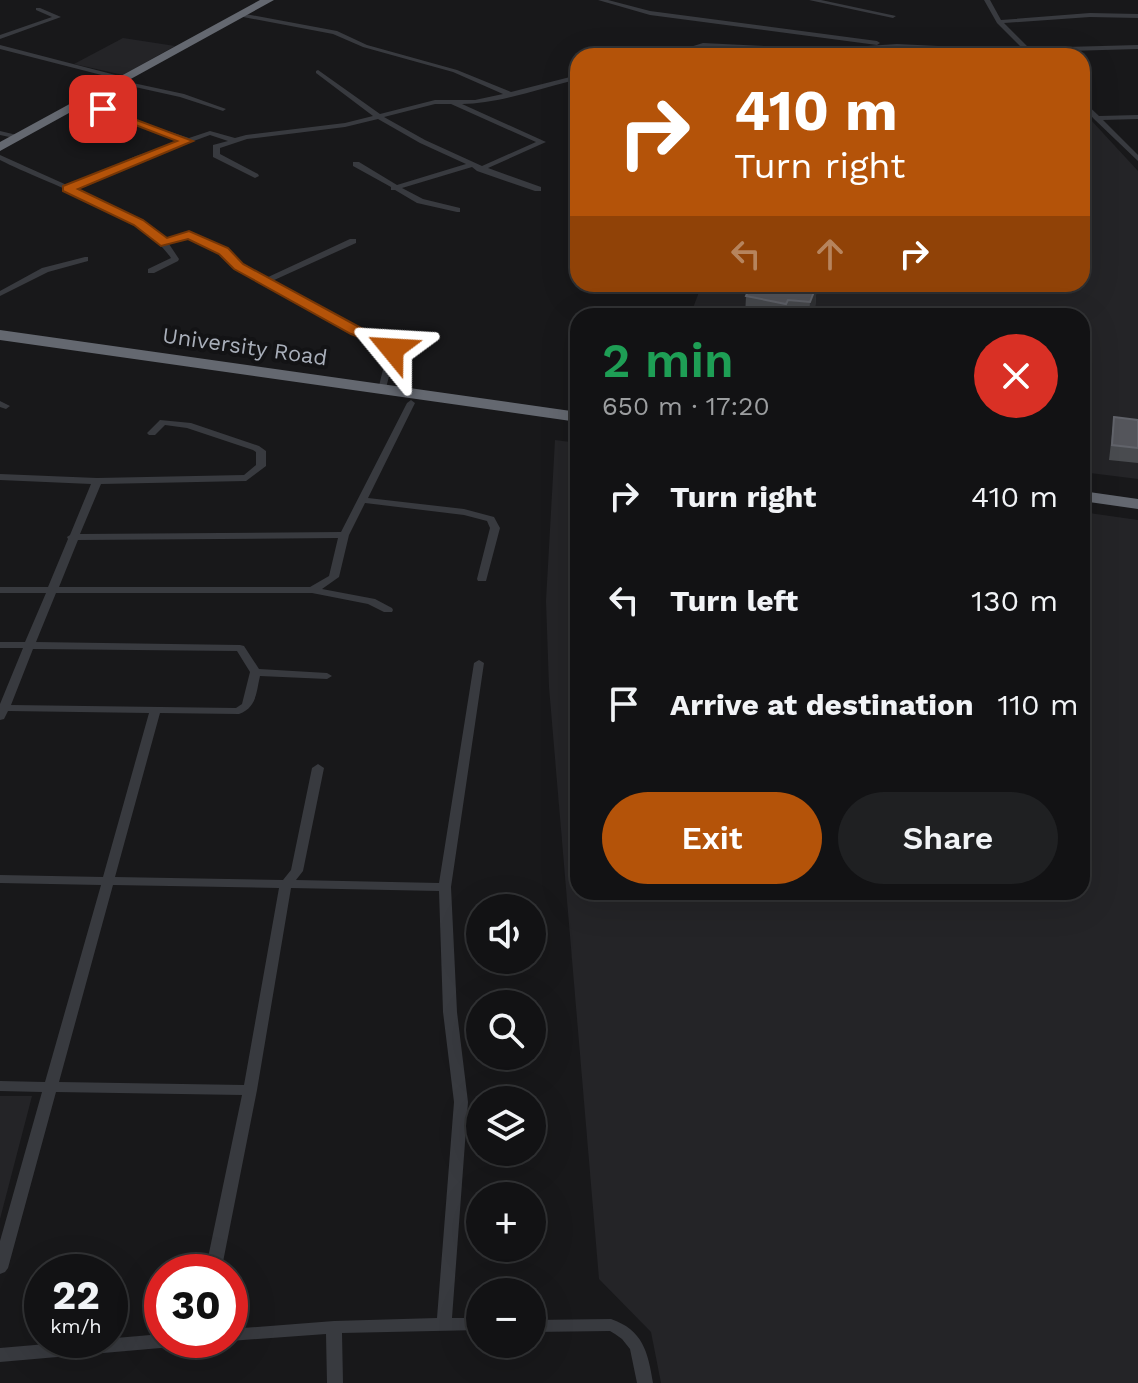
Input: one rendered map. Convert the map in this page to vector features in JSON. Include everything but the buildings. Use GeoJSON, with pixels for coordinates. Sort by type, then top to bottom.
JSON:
{"type":"FeatureCollection","features":[{"type":"Feature","properties":{"kind":"highway"},"geometry":{"type":"LineString","coordinates":[[0,147],[268,0]]}},
{"type":"Feature","properties":{"kind":"highway","name":"University Road"},"geometry":{"type":"LineString","coordinates":[[0,335],[570,416]]}},
{"type":"Feature","properties":{"kind":"highway","name":"University Road"},"geometry":{"type":"LineString","coordinates":[[0,346],[570,425]]}},
{"type":"Feature","properties":{"kind":"highway"},"geometry":{"type":"LineString","coordinates":[[1090,486],[1138,493]]}},
{"type":"Feature","properties":{"kind":"highway"},"geometry":{"type":"LineString","coordinates":[[1090,497],[1138,504]]}},
{"type":"Feature","properties":{"kind":"street"},"geometry":{"type":"LineString","coordinates":[[601,0],[650,13],[897,46]]}},
{"type":"Feature","properties":{"kind":"street"},"geometry":{"type":"LineString","coordinates":[[812,0],[893,16]]}},
{"type":"Feature","properties":{"kind":"street"},"geometry":{"type":"LineString","coordinates":[[987,0],[999,22],[1025,48]]}},
{"type":"Feature","properties":{"kind":"street"},"geometry":{"type":"LineString","coordinates":[[0,37],[58,17],[38,9]]}},
{"type":"Feature","properties":{"kind":"street"},"geometry":{"type":"LineString","coordinates":[[240,15],[335,32],[377,51],[455,71],[510,94]]}},
{"type":"Feature","properties":{"kind":"street"},"geometry":{"type":"LineString","coordinates":[[999,22],[1090,15],[1138,16]]}},
{"type":"Feature","properties":{"kind":"street"},"geometry":{"type":"LineString","coordinates":[[692,48],[703,45],[762,48]]}},
{"type":"Feature","properties":{"kind":"street"},"geometry":{"type":"LineString","coordinates":[[0,47],[182,95],[223,109]]}},
{"type":"Feature","properties":{"kind":"street"},"geometry":{"type":"LineString","coordinates":[[1090,50],[1138,47]]}},
{"type":"Feature","properties":{"kind":"street"},"geometry":{"type":"LineString","coordinates":[[867,48],[962,48]]}},
{"type":"Feature","properties":{"kind":"street"},"geometry":{"type":"LineString","coordinates":[[0,55],[10,50]]}},
{"type":"Feature","properties":{"kind":"street"},"geometry":{"type":"LineString","coordinates":[[318,72],[377,119],[470,165],[538,189]]}},
{"type":"Feature","properties":{"kind":"street"},"geometry":{"type":"LineString","coordinates":[[255,176],[214,152],[216,147],[233,140],[377,119],[435,102],[505,98],[510,94],[570,80]]}},
{"type":"Feature","properties":{"kind":"street"},"geometry":{"type":"LineString","coordinates":[[453,102],[542,142],[480,169]]}},
{"type":"Feature","properties":{"kind":"street"},"geometry":{"type":"LineString","coordinates":[[79,104],[187,141]]}},
{"type":"Feature","properties":{"kind":"street"},"geometry":{"type":"LineString","coordinates":[[1090,111],[1137,156]]}},
{"type":"Feature","properties":{"kind":"street"},"geometry":{"type":"LineString","coordinates":[[1096,118],[1138,117]]}},
{"type":"Feature","properties":{"kind":"street"},"geometry":{"type":"LineString","coordinates":[[0,133],[19,137]]}},
{"type":"Feature","properties":{"kind":"street"},"geometry":{"type":"LineString","coordinates":[[68,189],[187,141],[214,133],[233,140]]}},
{"type":"Feature","properties":{"kind":"street"},"geometry":{"type":"LineString","coordinates":[[0,157],[127,216],[165,243],[175,259],[151,271]]}},
{"type":"Feature","properties":{"kind":"street"},"geometry":{"type":"LineString","coordinates":[[356,164],[420,201],[457,210]]}},
{"type":"Feature","properties":{"kind":"street"},"geometry":{"type":"LineString","coordinates":[[394,188],[470,165]]}},
{"type":"Feature","properties":{"kind":"street"},"geometry":{"type":"LineString","coordinates":[[165,243],[189,234],[224,251],[239,266],[265,281],[356,331],[392,346],[382,390]]}},
{"type":"Feature","properties":{"kind":"street"},"geometry":{"type":"LineString","coordinates":[[265,281],[305,260],[353,241]]}},
{"type":"Feature","properties":{"kind":"street"},"geometry":{"type":"LineString","coordinates":[[0,294],[45,270],[85,259]]}},
{"type":"Feature","properties":{"kind":"street"},"geometry":{"type":"LineString","coordinates":[[312,590],[334,577],[344,535],[411,403]]}},
{"type":"Feature","properties":{"kind":"street"},"geometry":{"type":"LineString","coordinates":[[0,477],[97,481],[246,478],[261,466],[261,451],[256,448],[188,425],[163,422],[152,433]]}},
{"type":"Feature","properties":{"kind":"street"},"geometry":{"type":"LineString","coordinates":[[0,645],[28,648],[98,644],[240,648],[255,672],[247,705],[239,711],[2,712],[28,648],[52,589],[72,537],[97,481]]}},
{"type":"Feature","properties":{"kind":"street"},"geometry":{"type":"LineString","coordinates":[[361,500],[464,512],[491,519],[495,528],[482,579]]}},
{"type":"Feature","properties":{"kind":"street"},"geometry":{"type":"LineString","coordinates":[[72,537],[344,535]]}},
{"type":"Feature","properties":{"kind":"street"},"geometry":{"type":"LineString","coordinates":[[0,590],[312,590],[371,601],[388,610]]}},
{"type":"Feature","properties":{"kind":"street"},"geometry":{"type":"LineString","coordinates":[[444,1322],[461,1102],[450,1012],[445,887],[479,663]]}},
{"type":"Feature","properties":{"kind":"street"},"geometry":{"type":"LineString","coordinates":[[255,672],[327,676]]}},
{"type":"Feature","properties":{"kind":"street"},"geometry":{"type":"LineString","coordinates":[[0,1268],[155,712]]}},
{"type":"Feature","properties":{"kind":"street"},"geometry":{"type":"LineString","coordinates":[[217,1254],[250,1090],[286,884],[297,871],[318,768]]}},
{"type":"Feature","properties":{"kind":"street"},"geometry":{"type":"LineString","coordinates":[[0,879],[445,887]]}},
{"type":"Feature","properties":{"kind":"street"},"geometry":{"type":"LineString","coordinates":[[0,1086],[250,1090]]}},
{"type":"Feature","properties":{"kind":"street"},"geometry":{"type":"LineString","coordinates":[[248,1334],[334,1327],[466,1323]]}},
{"type":"Feature","properties":{"kind":"street"},"geometry":{"type":"LineString","coordinates":[[546,1326],[611,1325],[623,1329],[640,1351],[645,1383]]}},
{"type":"Feature","properties":{"kind":"street"},"geometry":{"type":"LineString","coordinates":[[334,1327],[335,1383]]}},
{"type":"Feature","properties":{"kind":"street"},"geometry":{"type":"LineString","coordinates":[[0,1355],[144,1342]]}},
{"type":"Feature","properties":{"kind":"shaded area"},"geometry":{"type":"Polygon","coordinates":[[[123,38],[175,46],[123,75],[74,64],[123,38]]]}},
{"type":"Feature","properties":{"kind":"shaded area"},"geometry":{"type":"Polygon","coordinates":[[[1091,120],[1138,171],[1138,479],[1090,473],[1090,308],[693,308],[699,292],[1090,292],[1091,120]]]}},
{"type":"Feature","properties":{"kind":"shaded area"},"geometry":{"type":"Polygon","coordinates":[[[555,440],[570,442],[570,900],[1090,900],[1090,513],[1138,520],[1138,1383],[661,1383],[651,1332],[599,1279],[549,687],[546,601],[555,440]]]}},
{"type":"Feature","properties":{"kind":"shaded area"},"geometry":{"type":"Polygon","coordinates":[[[0,1096],[32,1096],[0,1219],[0,1096]]]}},
{"type":"Feature","properties":{"kind":"route"},"geometry":{"type":"LineString","coordinates":[[103,109],[187,141],[68,189],[116,210],[161,237],[165,243],[189,234],[224,251],[239,266],[356,331],[389,344],[392,349]]}}]}
